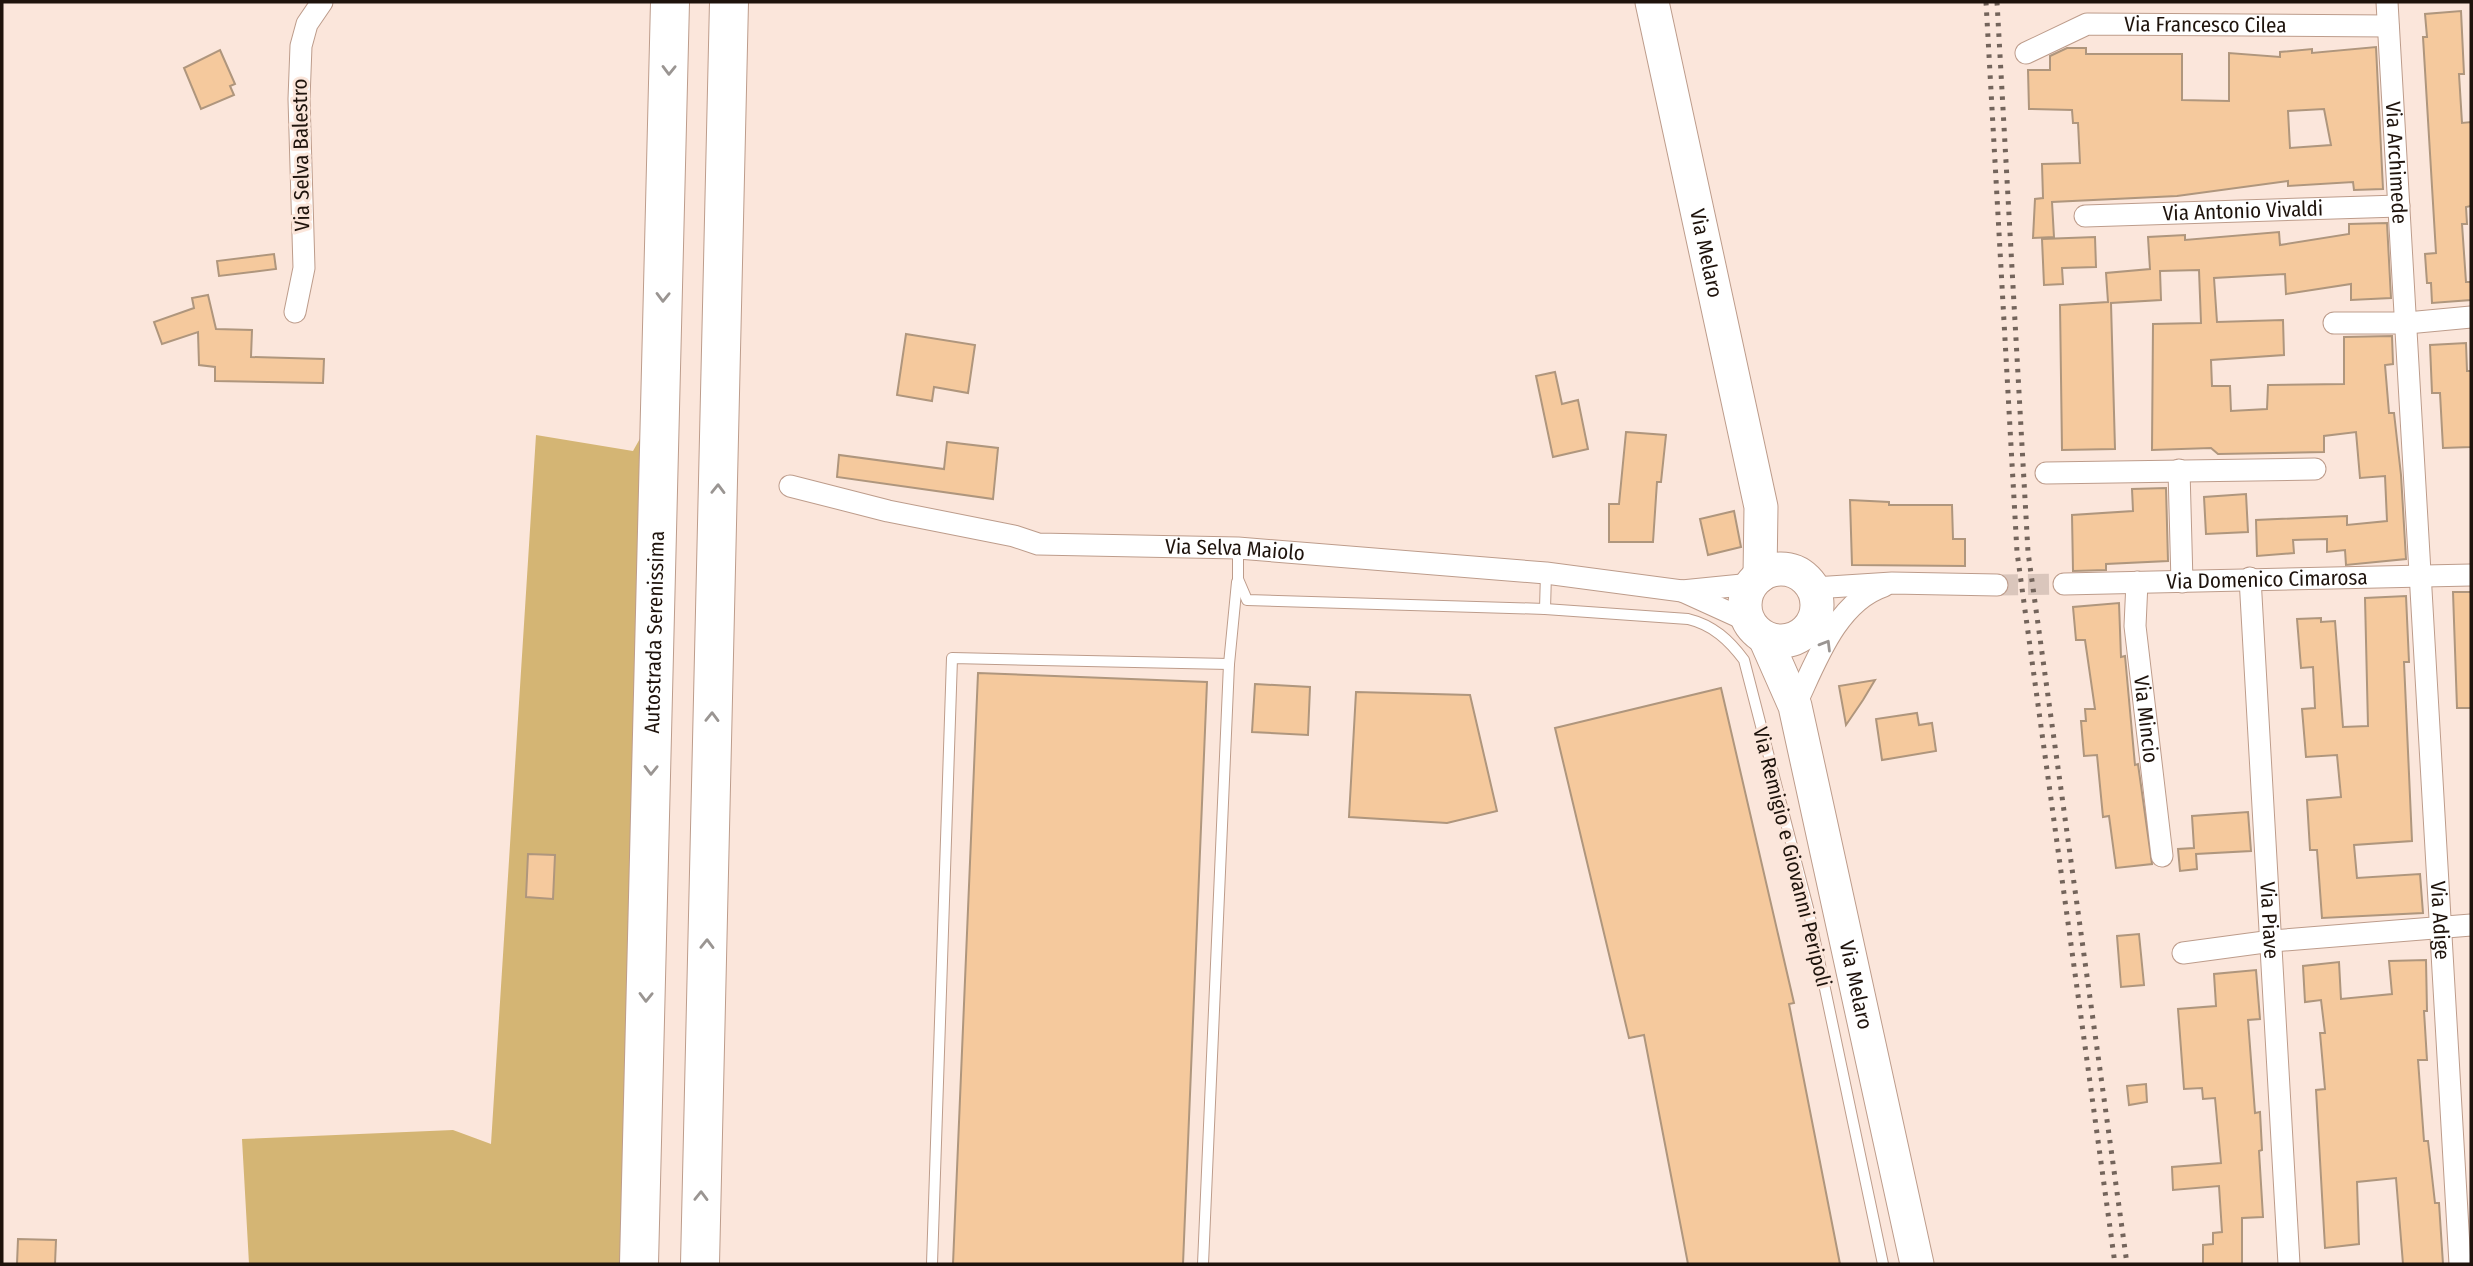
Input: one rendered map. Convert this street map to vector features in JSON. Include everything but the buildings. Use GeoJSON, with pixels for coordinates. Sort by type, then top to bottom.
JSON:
{"type":"FeatureCollection","features":[{"type":"Feature","properties":{"kind":"highway","name":"Autostrada Serenissima"},"geometry":{"type":"LineString","coordinates":[[639,1264],[670,2]]}},
{"type":"Feature","properties":{"kind":"highway"},"geometry":{"type":"LineString","coordinates":[[700,1264],[729,2]]}},
{"type":"Feature","properties":{"kind":"main road","name":"Via Melaro"},"geometry":{"type":"LineString","coordinates":[[1652,2],[1779,580],[1818,600],[1814,623],[1798,661],[1795,706]]}},
{"type":"Feature","properties":{"kind":"main road","name":"Via Melaro"},"geometry":{"type":"LineString","coordinates":[[1779,580],[1745,602],[1795,706],[1917,1264]]}},
{"type":"Feature","properties":{"kind":"main road"},"geometry":{"type":"LineString","coordinates":[[1756,629],[1786,642],[1807,632],[1814,623]]}},
{"type":"Feature","properties":{"kind":"street","name":"Via Selva Balestro"},"geometry":{"type":"LineString","coordinates":[[295,312],[304,268],[299,99],[301,46],[307,23],[322,2]]}},
{"type":"Feature","properties":{"kind":"street","name":"Via Archimede"},"geometry":{"type":"LineString","coordinates":[[2387,2],[2423,577]]}},
{"type":"Feature","properties":{"kind":"street","name":"Via Francesco Cilea"},"geometry":{"type":"LineString","coordinates":[[2026,53],[2087,24],[2388,26]]}},
{"type":"Feature","properties":{"kind":"street","name":"Via Antonio Vivaldi"},"geometry":{"type":"LineString","coordinates":[[2085,216],[2399,206]]}},
{"type":"Feature","properties":{"kind":"street"},"geometry":{"type":"LineString","coordinates":[[2334,323],[2407,323],[2471,317]]}},
{"type":"Feature","properties":{"kind":"street"},"geometry":{"type":"LineString","coordinates":[[2046,473],[2315,469]]}},
{"type":"Feature","properties":{"kind":"street"},"geometry":{"type":"LineString","coordinates":[[2179,470],[2182,582]]}},
{"type":"Feature","properties":{"kind":"street","name":"Via Selva Maiolo"},"geometry":{"type":"LineString","coordinates":[[790,486],[888,511],[1014,536],[1038,544],[1238,548],[1546,573],[1682,592],[1779,580]]}},
{"type":"Feature","properties":{"kind":"street","name":"Via Domenico Cimarosa"},"geometry":{"type":"LineString","coordinates":[[2064,584],[2471,575]]}},
{"type":"Feature","properties":{"kind":"street","name":"Via Adige"},"geometry":{"type":"LineString","coordinates":[[2423,577],[2439,926],[2460,1264]]}},
{"type":"Feature","properties":{"kind":"street","name":"Via Piave"},"geometry":{"type":"LineString","coordinates":[[2250,578],[2289,1264]]}},
{"type":"Feature","properties":{"kind":"street"},"geometry":{"type":"LineString","coordinates":[[1779,580],[1997,585]]}},
{"type":"Feature","properties":{"kind":"street","name":"Via Mincio"},"geometry":{"type":"LineString","coordinates":[[2137,582],[2135,626],[2162,856]]}},
{"type":"Feature","properties":{"kind":"street"},"geometry":{"type":"LineString","coordinates":[[1795,706],[1844,614],[1865,592],[1892,583]]}},
{"type":"Feature","properties":{"kind":"street","name":"Via Selva Maiolo"},"geometry":{"type":"LineString","coordinates":[[1682,592],[1756,629]]}},
{"type":"Feature","properties":{"kind":"street"},"geometry":{"type":"LineString","coordinates":[[2183,953],[2272,941],[2471,925]]}},
{"type":"Feature","properties":{"kind":"lane"},"geometry":{"type":"LineString","coordinates":[[1203,1264],[1229,664],[1238,579],[1238,548]]}},
{"type":"Feature","properties":{"kind":"lane"},"geometry":{"type":"LineString","coordinates":[[1545,610],[1546,573]]}},
{"type":"Feature","properties":{"kind":"lane","name":"Via Remigio e Giovanni Peripoli"},"geometry":{"type":"LineString","coordinates":[[1238,579],[1247,600],[1545,610],[1688,619],[1705,623],[1720,634],[1744,660],[1808,908],[1883,1264]]}},
{"type":"Feature","properties":{"kind":"lane"},"geometry":{"type":"LineString","coordinates":[[932,1264],[952,658],[1229,664]]}},
{"type":"Feature","properties":{"kind":"shaded area"},"geometry":{"type":"Polygon","coordinates":[[[647,426],[626,1264],[249,1264],[242,1139],[453,1130],[491,1144],[536,435],[633,451],[647,426]]]}},
{"type":"Feature","properties":{"kind":"tunnel"},"geometry":{"type":"LineString","coordinates":[[1997,585],[2064,584]]}},
{"type":"Feature","properties":{"kind":"railway"},"geometry":{"type":"LineString","coordinates":[[1986,2],[2017,552],[2115,1264]]}},
{"type":"Feature","properties":{"kind":"railway"},"geometry":{"type":"LineString","coordinates":[[1997,2],[2028,552],[2127,1264]]}}]}
